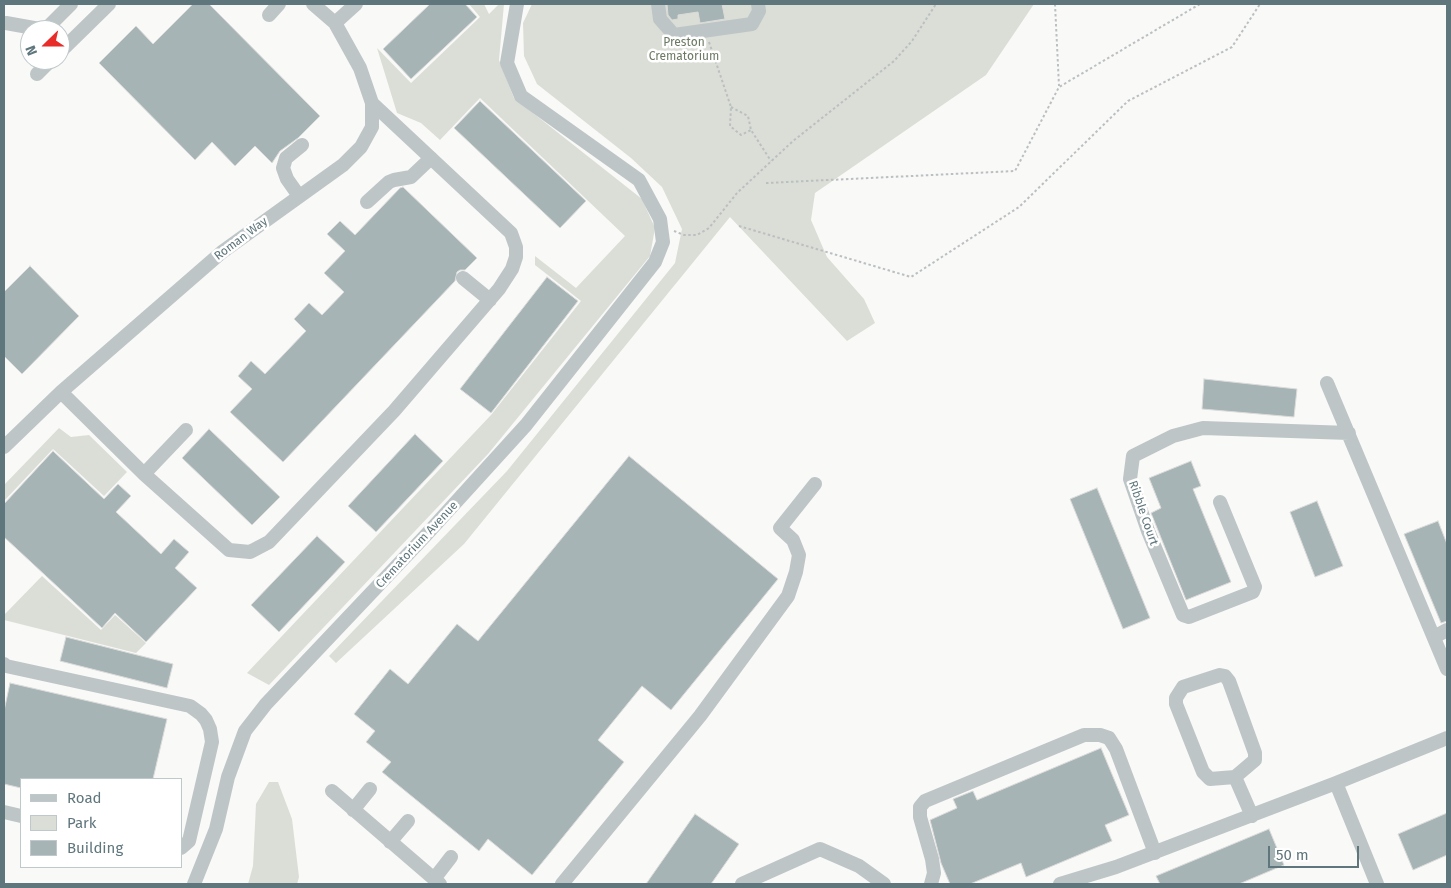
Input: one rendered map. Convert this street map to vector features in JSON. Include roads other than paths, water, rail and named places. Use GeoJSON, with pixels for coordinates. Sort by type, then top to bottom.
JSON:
{"type":"FeatureCollection","features":[{"type":"Feature","properties":{"kind":"lane"},"geometry":{"type":"LineString","coordinates":[[6,23],[45,30],[71,4]]}},
{"type":"Feature","properties":{"kind":"lane"},"geometry":{"type":"LineString","coordinates":[[70,42],[109,4]]}},
{"type":"Feature","properties":{"kind":"lane"},"geometry":{"type":"LineString","coordinates":[[269,15],[279,4]]}},
{"type":"Feature","properties":{"kind":"lane","name":"Roman Way"},"geometry":{"type":"LineString","coordinates":[[6,440],[222,252],[343,165],[361,147],[372,127],[372,103],[360,68],[335,24],[313,4]]}},
{"type":"Feature","properties":{"kind":"lane"},"geometry":{"type":"LineString","coordinates":[[335,24],[356,4]]}},
{"type":"Feature","properties":{"kind":"lane","name":"Crematorium Avenue"},"geometry":{"type":"LineString","coordinates":[[194,884],[216,829],[228,777],[245,731],[266,704],[426,535],[526,425],[655,262],[663,242],[660,219],[639,180],[521,96],[507,63],[517,4]]}},
{"type":"Feature","properties":{"kind":"lane"},"geometry":{"type":"LineString","coordinates":[[658,4],[660,19],[674,34],[752,24],[759,11],[758,4]]}},
{"type":"Feature","properties":{"kind":"lane"},"geometry":{"type":"LineString","coordinates":[[37,74],[41,70]]}},
{"type":"Feature","properties":{"kind":"lane"},"geometry":{"type":"LineString","coordinates":[[61,392],[144,474],[229,550],[250,552],[269,542],[394,411],[490,300],[512,270],[516,252],[511,233],[372,103]]}},
{"type":"Feature","properties":{"kind":"lane"},"geometry":{"type":"LineString","coordinates":[[299,196],[282,168],[286,158],[302,145]]}},
{"type":"Feature","properties":{"kind":"lane"},"geometry":{"type":"LineString","coordinates":[[367,202],[389,182],[411,177],[431,158]]}},
{"type":"Feature","properties":{"kind":"lane"},"geometry":{"type":"LineString","coordinates":[[463,278],[490,300]]}},
{"type":"Feature","properties":{"kind":"lane"},"geometry":{"type":"LineString","coordinates":[[1327,383],[1447,669]]}},
{"type":"Feature","properties":{"kind":"lane","name":"Ribble Court"},"geometry":{"type":"LineString","coordinates":[[1220,502],[1255,587],[1253,592],[1189,617],[1183,614],[1148,531],[1130,479],[1133,456],[1173,436],[1203,428],[1349,433]]}},
{"type":"Feature","properties":{"kind":"lane"},"geometry":{"type":"LineString","coordinates":[[144,474],[186,430]]}},
{"type":"Feature","properties":{"kind":"lane"},"geometry":{"type":"LineString","coordinates":[[562,884],[700,716],[788,596],[796,572],[799,555],[793,540],[780,528],[815,484]]}},
{"type":"Feature","properties":{"kind":"lane"},"geometry":{"type":"LineString","coordinates":[[1434,637],[1447,630]]}},
{"type":"Feature","properties":{"kind":"lane"},"geometry":{"type":"LineString","coordinates":[[4,664],[6,666],[190,706],[201,714],[210,729],[212,742],[189,841],[182,847]]}},
{"type":"Feature","properties":{"kind":"lane"},"geometry":{"type":"LineString","coordinates":[[1220,675],[1225,676],[1229,681],[1255,753],[1255,760],[1235,777],[1210,778],[1203,772],[1176,704],[1176,698],[1183,687],[1220,675]]}},
{"type":"Feature","properties":{"kind":"lane"},"geometry":{"type":"LineString","coordinates":[[931,884],[934,873],[932,859],[920,817],[920,807],[925,801],[1084,735],[1100,735],[1109,738],[1116,749],[1154,853]]}},
{"type":"Feature","properties":{"kind":"lane"},"geometry":{"type":"LineString","coordinates":[[1060,884],[1154,853],[1447,738]]}},
{"type":"Feature","properties":{"kind":"lane"},"geometry":{"type":"LineString","coordinates":[[1235,777],[1252,816]]}},
{"type":"Feature","properties":{"kind":"lane"},"geometry":{"type":"LineString","coordinates":[[1336,783],[1377,884]]}},
{"type":"Feature","properties":{"kind":"lane"},"geometry":{"type":"LineString","coordinates":[[353,810],[370,789]]}},
{"type":"Feature","properties":{"kind":"lane"},"geometry":{"type":"LineString","coordinates":[[332,791],[437,882],[451,857]]}},
{"type":"Feature","properties":{"kind":"lane"},"geometry":{"type":"LineString","coordinates":[[4,812],[20,816]]}},
{"type":"Feature","properties":{"kind":"lane"},"geometry":{"type":"LineString","coordinates":[[390,842],[408,820]]}},
{"type":"Feature","properties":{"kind":"lane"},"geometry":{"type":"LineString","coordinates":[[742,884],[820,849],[859,866],[884,884]]}},
{"type":"Feature","properties":{"kind":"park label","name":"Preston Crematorium"},"geometry":{"type":"Point","coordinates":[684,50]}}]}
